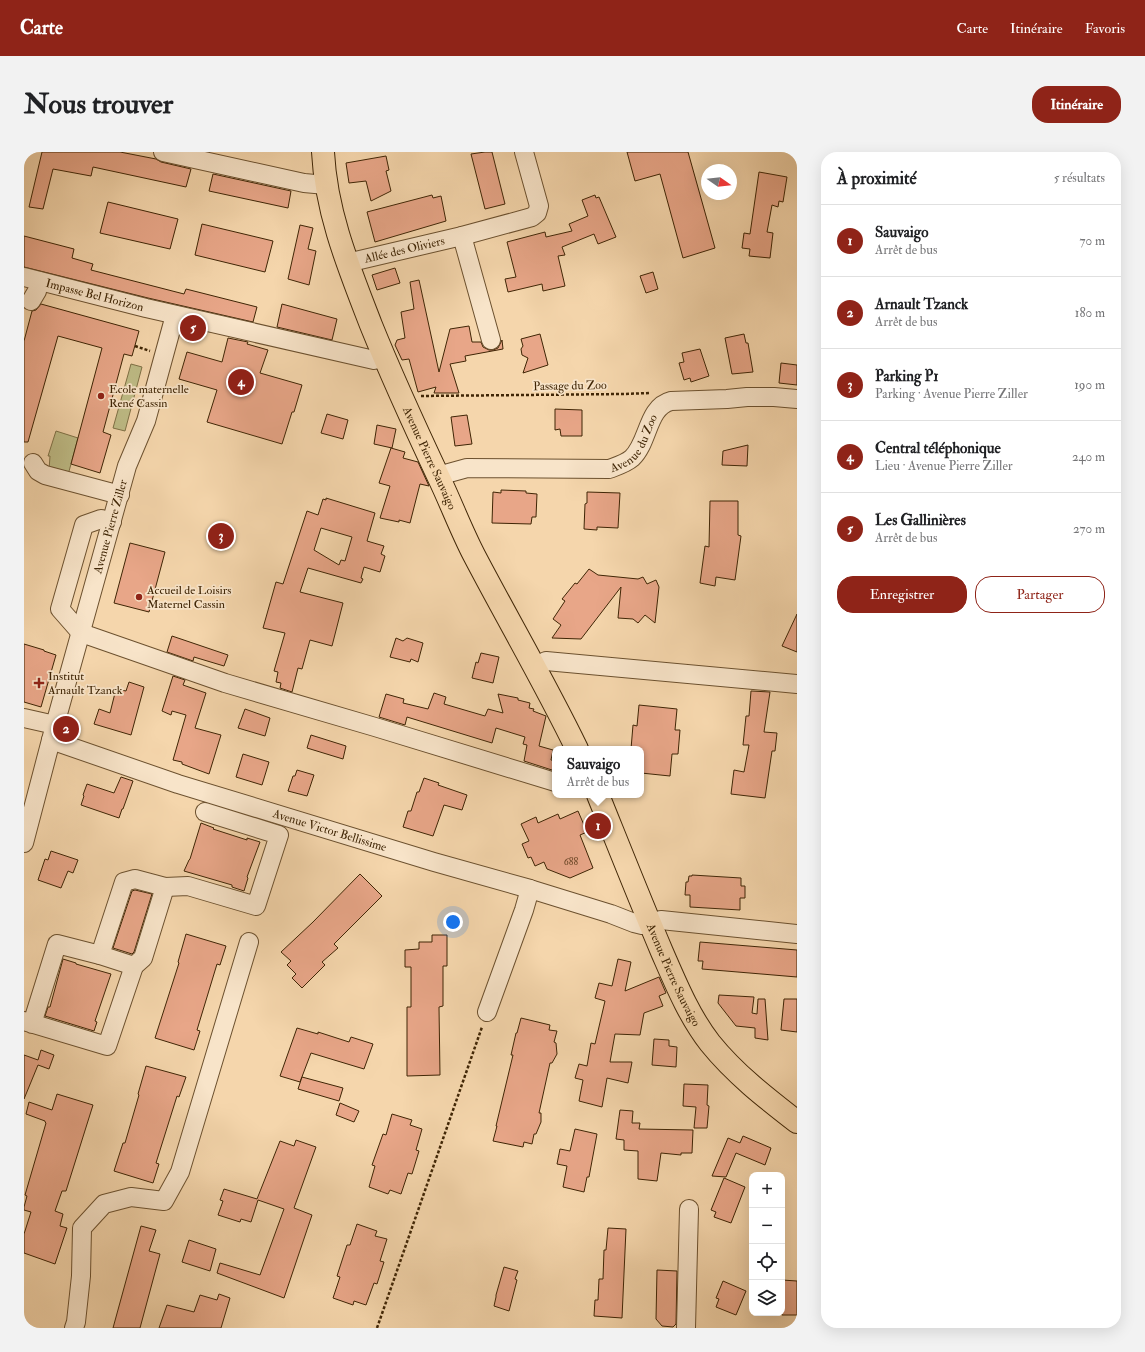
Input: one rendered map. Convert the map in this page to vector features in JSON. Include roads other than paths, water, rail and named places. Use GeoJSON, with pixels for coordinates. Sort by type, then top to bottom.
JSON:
{"type":"FeatureCollection","features":[{"type":"Feature","properties":{"kind":"main road","name":"Avenue Pierre Sauvaigo"},"geometry":{"type":"LineString","coordinates":[[323,152],[326,185],[335,227],[347,263],[404,403],[474,554],[555,703],[576,746]]}},
{"type":"Feature","properties":{"kind":"main road","name":"Avenue Pierre Sauvaigo"},"geometry":{"type":"LineString","coordinates":[[599,798],[646,914],[684,1001],[697,1024],[710,1042],[736,1072],[762,1095],[797,1122]]}},
{"type":"Feature","properties":{"kind":"street"},"geometry":{"type":"LineString","coordinates":[[163,152],[304,182],[326,185]]}},
{"type":"Feature","properties":{"kind":"street","name":"Allée des Oliviers"},"geometry":{"type":"LineString","coordinates":[[347,263],[462,236],[532,217],[537,213],[539,206],[524,152]]}},
{"type":"Feature","properties":{"kind":"street","name":"Allée des Oliviers"},"geometry":{"type":"LineString","coordinates":[[462,236],[491,340]]}},
{"type":"Feature","properties":{"kind":"street"},"geometry":{"type":"LineString","coordinates":[[31,279],[37,291],[31,301]]}},
{"type":"Feature","properties":{"kind":"street","name":"Impasse Bel Horizon"},"geometry":{"type":"LineString","coordinates":[[31,279],[170,313]]}},
{"type":"Feature","properties":{"kind":"street"},"geometry":{"type":"LineString","coordinates":[[170,313],[374,360],[385,358]]}},
{"type":"Feature","properties":{"kind":"street","name":"Avenue Pierre Ziller"},"geometry":{"type":"LineString","coordinates":[[24,843],[53,733],[131,455],[146,421],[170,313]]}},
{"type":"Feature","properties":{"kind":"street","name":"Avenue du Zoo"},"geometry":{"type":"LineString","coordinates":[[438,476],[467,468],[609,469],[632,458],[640,448],[656,409],[664,403],[671,401],[746,397],[797,399]]}},
{"type":"Feature","properties":{"kind":"street"},"geometry":{"type":"LineString","coordinates":[[33,463],[38,470],[46,476],[120,495]]}},
{"type":"Feature","properties":{"kind":"street"},"geometry":{"type":"LineString","coordinates":[[112,522],[101,519],[84,525],[60,609],[81,632],[225,683],[552,781]]}},
{"type":"Feature","properties":{"kind":"street"},"geometry":{"type":"LineString","coordinates":[[535,666],[546,662],[797,684]]}},
{"type":"Feature","properties":{"kind":"street","name":"Avenue Victor Bellissime"},"geometry":{"type":"LineString","coordinates":[[24,718],[53,733],[178,784],[434,862],[530,888],[611,914],[629,910],[646,914],[661,920],[797,934]]}},
{"type":"Feature","properties":{"kind":"street"},"geometry":{"type":"LineString","coordinates":[[100,955],[124,882],[135,879],[165,888],[188,886],[256,906],[278,835],[205,812]]}},
{"type":"Feature","properties":{"kind":"street"},"geometry":{"type":"LineString","coordinates":[[134,966],[100,955],[57,944],[28,1022],[107,1046],[134,966],[143,958],[165,888]]}},
{"type":"Feature","properties":{"kind":"street"},"geometry":{"type":"LineString","coordinates":[[487,1012],[524,910],[530,888]]}},
{"type":"Feature","properties":{"kind":"street"},"geometry":{"type":"LineString","coordinates":[[74,1328],[81,1276],[82,1228],[104,1204],[131,1197],[164,1201],[180,1172],[249,942]]}},
{"type":"Feature","properties":{"kind":"street"},"geometry":{"type":"LineString","coordinates":[[686,1328],[689,1209]]}},
{"type":"Feature","properties":{"kind":"place","name":"Les Gallinières"},"geometry":{"type":"Point","coordinates":[193,328]}},
{"type":"Feature","properties":{"kind":"place","name":"Central téléphonique"},"geometry":{"type":"Point","coordinates":[241,382]}},
{"type":"Feature","properties":{"kind":"place","name":"Ecole maternelle René Cassin"},"geometry":{"type":"Point","coordinates":[101,396]}},
{"type":"Feature","properties":{"kind":"place","name":"Parking P1"},"geometry":{"type":"Point","coordinates":[221,536]}},
{"type":"Feature","properties":{"kind":"place","name":"Accueil de Loisirs Maternel Cassin"},"geometry":{"type":"Point","coordinates":[139,597]}},
{"type":"Feature","properties":{"kind":"place","name":"Institut Arnault Tzanck"},"geometry":{"type":"Point","coordinates":[39,683]}},
{"type":"Feature","properties":{"kind":"place","name":"Arnault Tzanck"},"geometry":{"type":"Point","coordinates":[66,729]}},
{"type":"Feature","properties":{"kind":"place","name":"Sauvaigo"},"geometry":{"type":"Point","coordinates":[598,826]}}]}
